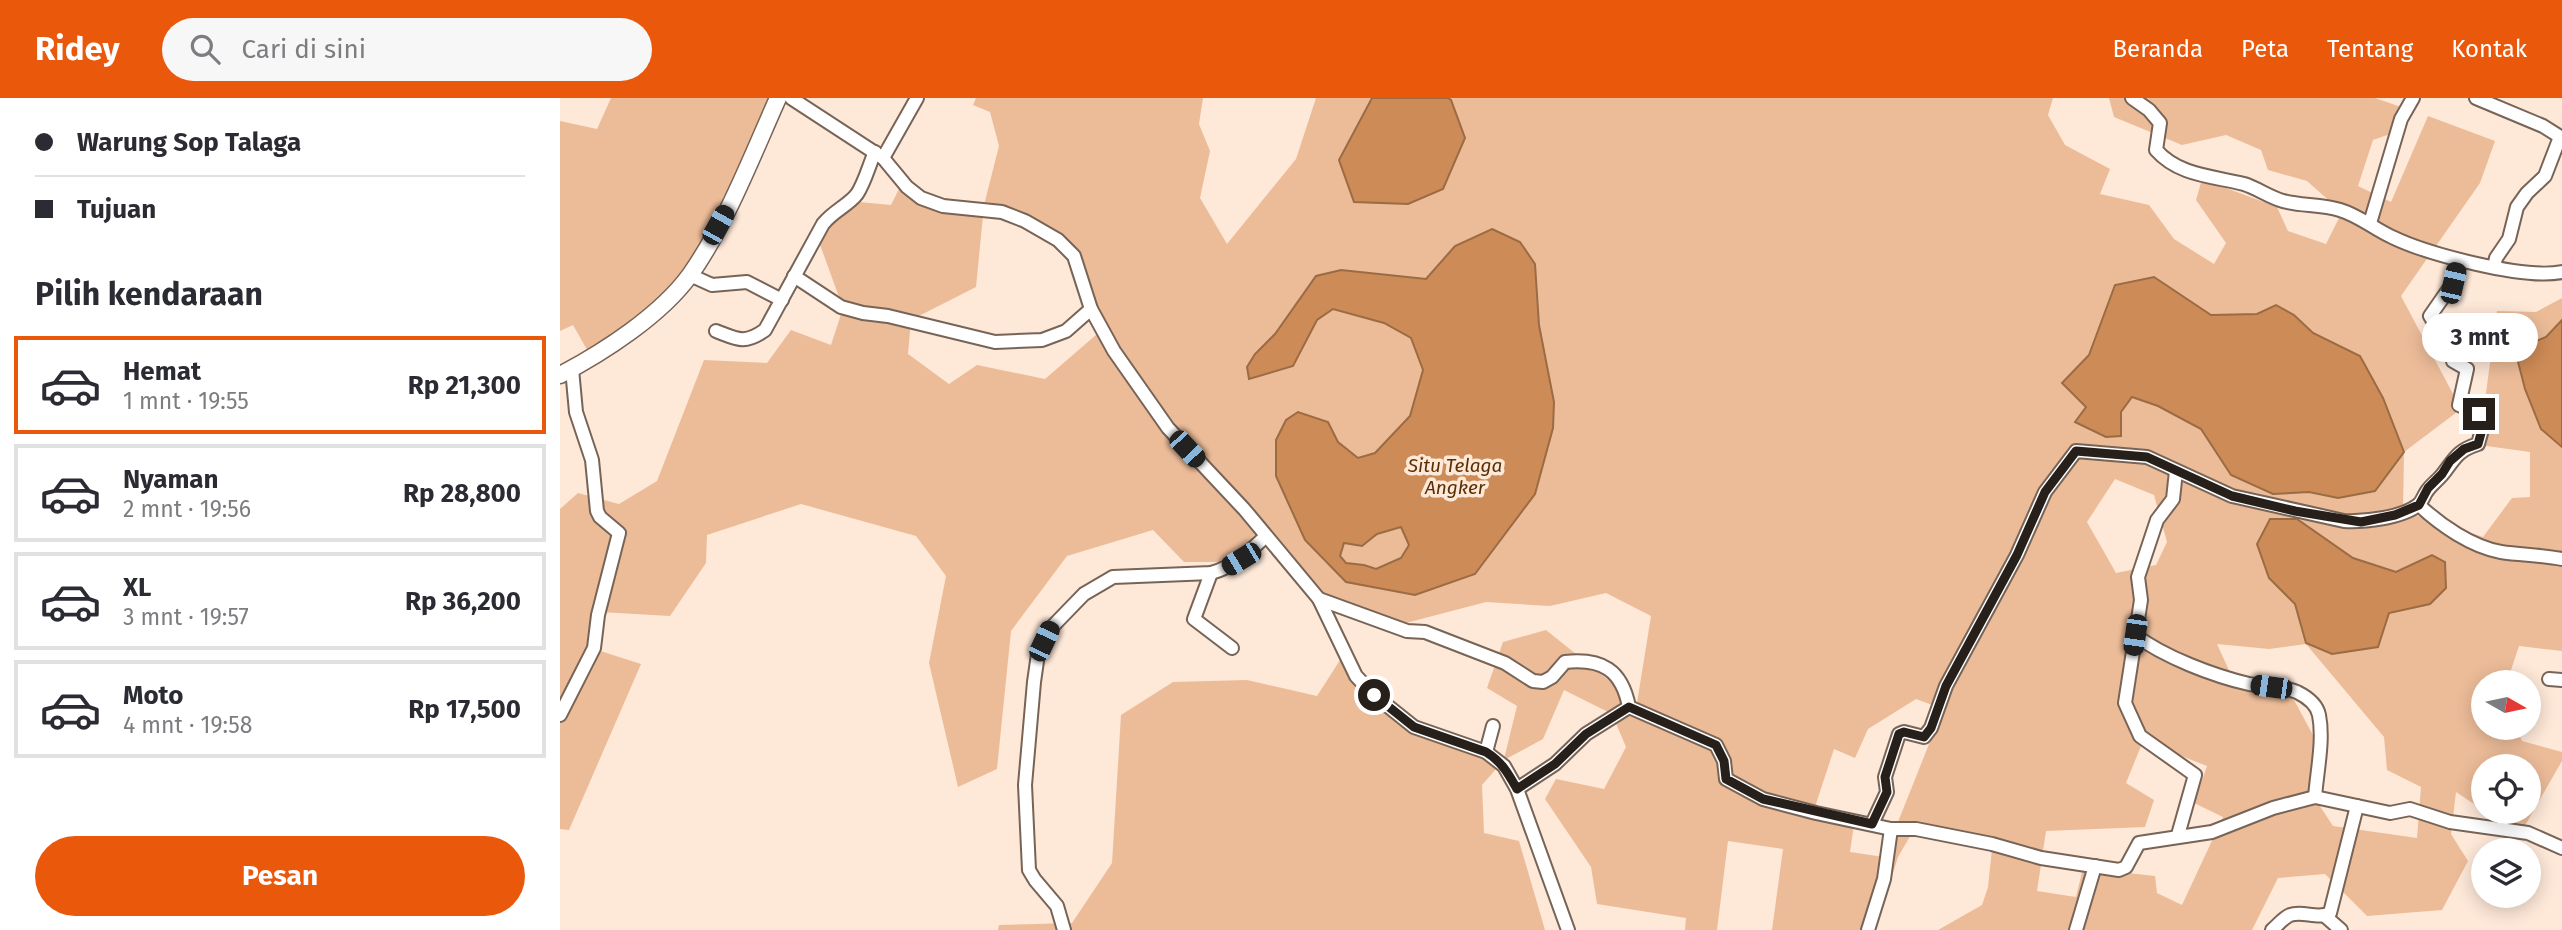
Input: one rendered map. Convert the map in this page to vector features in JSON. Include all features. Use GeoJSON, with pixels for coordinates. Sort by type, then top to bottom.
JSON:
{"type":"FeatureCollection","features":[{"type":"Feature","properties":{"kind":"main road"},"geometry":{"type":"LineString","coordinates":[[566,372],[619,339],[662,306],[690,275],[731,202],[778,98]]}},
{"type":"Feature","properties":{"kind":"street"},"geometry":{"type":"LineString","coordinates":[[791,98],[879,155],[907,187],[921,198],[943,206],[1002,212],[1025,221],[1058,240],[1074,256],[1091,309],[1114,351],[1168,428],[1244,509],[1319,599],[1356,676],[1374,695],[1414,727],[1486,752],[1504,766],[1517,789],[1568,930]]}},
{"type":"Feature","properties":{"kind":"street"},"geometry":{"type":"LineString","coordinates":[[716,331],[741,341],[754,338],[765,330],[823,224],[832,212],[858,193],[879,155],[917,98]]}},
{"type":"Feature","properties":{"kind":"street"},"geometry":{"type":"LineString","coordinates":[[2132,98],[2160,122],[2156,150],[2161,156],[2194,175],[2242,184],[2283,201],[2322,204],[2344,211],[2391,237],[2458,260],[2547,275],[2562,272]]}},
{"type":"Feature","properties":{"kind":"street"},"geometry":{"type":"LineString","coordinates":[[2370,223],[2401,119],[2413,98]]}},
{"type":"Feature","properties":{"kind":"street"},"geometry":{"type":"LineString","coordinates":[[2476,98],[2497,102],[2561,137],[2545,176],[2517,206],[2509,239],[2496,258],[2494,267]]}},
{"type":"Feature","properties":{"kind":"street"},"geometry":{"type":"LineString","coordinates":[[1872,824],[1887,792],[1885,777],[1899,734],[1904,732],[1924,737],[1931,728],[1946,686],[2017,555],[2045,492],[2076,451],[2147,457],[2232,496],[2344,521],[2361,522],[2395,515],[2419,505],[2428,488],[2450,461],[2464,449],[2478,444],[2483,426],[2479,414],[2459,404],[2467,369],[2453,361],[2455,342],[2440,333],[2430,316],[2453,283],[2458,260]]}},
{"type":"Feature","properties":{"kind":"street"},"geometry":{"type":"LineString","coordinates":[[690,275],[712,285],[747,282],[782,300]]}},
{"type":"Feature","properties":{"kind":"street"},"geometry":{"type":"LineString","coordinates":[[793,276],[841,307],[995,342],[1042,340],[1066,331],[1091,309]]}},
{"type":"Feature","properties":{"kind":"street"},"geometry":{"type":"LineString","coordinates":[[560,715],[594,648],[598,615],[619,533],[597,512],[592,460],[566,372]]}},
{"type":"Feature","properties":{"kind":"street"},"geometry":{"type":"LineString","coordinates":[[2176,471],[2173,499],[2157,520],[2138,577],[2141,600],[2125,702],[2140,736],[2195,775],[2178,835]]}},
{"type":"Feature","properties":{"kind":"street"},"geometry":{"type":"LineString","coordinates":[[2419,505],[2466,539],[2498,551],[2562,559]]}},
{"type":"Feature","properties":{"kind":"street"},"geometry":{"type":"LineString","coordinates":[[1064,930],[1057,906],[1029,870],[1025,785],[1038,654],[1051,628],[1063,612],[1084,594],[1113,577],[1211,573],[1223,570],[1241,559],[1266,536]]}},
{"type":"Feature","properties":{"kind":"street"},"geometry":{"type":"LineString","coordinates":[[1211,573],[1194,619],[1232,648]]}},
{"type":"Feature","properties":{"kind":"street"},"geometry":{"type":"LineString","coordinates":[[1319,599],[1407,631],[1425,632],[1505,663],[1533,681],[1543,682],[1552,677],[1565,662],[1583,660],[1604,666],[1619,677],[1627,694],[1629,707]]}},
{"type":"Feature","properties":{"kind":"street"},"geometry":{"type":"LineString","coordinates":[[2135,635],[2154,650],[2200,668],[2248,684],[2294,691],[2307,697],[2319,713],[2315,797]]}},
{"type":"Feature","properties":{"kind":"street"},"geometry":{"type":"LineString","coordinates":[[1629,707],[1716,745],[1724,761],[1726,779],[1763,799],[1891,829],[1916,829],[1992,844],[2040,859],[2119,870],[2126,867],[2139,843],[2212,832],[2273,808],[2315,797],[2390,813],[2410,808],[2450,822],[2528,833],[2562,848]]}},
{"type":"Feature","properties":{"kind":"street"},"geometry":{"type":"LineString","coordinates":[[1517,789],[1555,764],[1586,734],[1629,707]]}},
{"type":"Feature","properties":{"kind":"street"},"geometry":{"type":"LineString","coordinates":[[1486,752],[1493,726]]}},
{"type":"Feature","properties":{"kind":"street"},"geometry":{"type":"LineString","coordinates":[[2272,930],[2287,916],[2325,916],[2330,913],[2357,806]]}},
{"type":"Feature","properties":{"kind":"street"},"geometry":{"type":"LineString","coordinates":[[1868,930],[1884,879],[1891,829]]}},
{"type":"Feature","properties":{"kind":"street"},"geometry":{"type":"LineString","coordinates":[[2076,930],[2095,866]]}},
{"type":"Feature","properties":{"kind":"street"},"geometry":{"type":"LineString","coordinates":[[2325,916],[2341,930]]}},
{"type":"Feature","properties":{"kind":"shaded area"},"geometry":{"type":"Polygon","coordinates":[[[611,98],[776,98],[686,275],[640,320],[590,355],[573,325],[560,331],[560,121],[597,129],[611,98]]]}},
{"type":"Feature","properties":{"kind":"shaded area"},"geometry":{"type":"Polygon","coordinates":[[[976,98],[1203,98],[1199,124],[1210,151],[1200,198],[1227,244],[1296,159],[1316,98],[1372,98],[1339,160],[1354,202],[1451,100],[1448,98],[2053,98],[2048,115],[2065,145],[2110,169],[2100,194],[2149,205],[2174,239],[2214,264],[2226,243],[2196,200],[2202,179],[2277,207],[2288,231],[2326,244],[2342,212],[2307,181],[2268,170],[2261,150],[2226,135],[2182,145],[2114,117],[2109,98],[2375,98],[2404,108],[2393,133],[2373,140],[2358,186],[2391,202],[2428,116],[2495,141],[2480,183],[2401,296],[2461,409],[2404,452],[2403,511],[2483,537],[2512,498],[2530,497],[2530,452],[2479,445],[2497,311],[2536,312],[2562,298],[2562,320],[2546,337],[2541,429],[2562,447],[2562,651],[2519,646],[2511,670],[2471,670],[2471,740],[2522,740],[2562,752],[2562,761],[2541,798],[2541,754],[2471,754],[2471,802],[2456,792],[2451,834],[2468,861],[2442,910],[2367,916],[2325,874],[2278,878],[2252,930],[1938,930],[1982,905],[1988,887],[1992,849],[1912,833],[1898,857],[1875,930],[1772,930],[1783,849],[1728,841],[1717,930],[1685,930],[1686,918],[1597,904],[1591,867],[1545,799],[1556,779],[1604,789],[1626,747],[1612,714],[1564,690],[1543,739],[1504,760],[1482,785],[1484,833],[1519,841],[1545,930],[998,930],[999,925],[1072,923],[1112,863],[1121,715],[1173,682],[1247,680],[1317,696],[1342,657],[1414,727],[1504,759],[1517,706],[1487,688],[1503,642],[1546,630],[1637,703],[1651,616],[1606,593],[1550,606],[1486,602],[1402,624],[1320,597],[1260,530],[1226,562],[1184,562],[1153,530],[1067,556],[1011,631],[997,769],[958,787],[929,663],[946,576],[916,536],[801,504],[707,535],[706,563],[670,616],[600,612],[591,648],[641,664],[569,830],[560,829],[560,509],[578,493],[619,504],[657,481],[704,360],[767,363],[791,330],[831,345],[843,308],[819,242],[838,200],[891,205],[904,179],[927,195],[984,205],[999,146],[990,112],[973,105],[976,98]],[[984,206],[976,287],[911,320],[908,354],[949,384],[977,365],[1045,379],[1104,328],[1070,249],[1012,208],[984,206]],[[1455,246],[1426,279],[1341,270],[1299,299],[1275,334],[1255,354],[1293,366],[1317,320],[1333,309],[1384,323],[1411,338],[1423,370],[1410,417],[1375,454],[1358,458],[1338,442],[1328,422],[1276,476],[1346,582],[1415,595],[1539,325],[1535,264],[1455,246]],[[2154,277],[2115,285],[2089,355],[2062,383],[2086,407],[2076,422],[2106,437],[2121,436],[2121,412],[2132,396],[2158,406],[2201,429],[2231,475],[2273,494],[2309,492],[2338,498],[2360,356],[2313,333],[2294,315],[2211,315],[2154,277]],[[2115,479],[2087,522],[2116,573],[2156,565],[2167,542],[2154,495],[2115,479]],[[2297,519],[2295,604],[2306,644],[2389,613],[2430,604],[2432,555],[2396,572],[2353,558],[2297,519]],[[2217,644],[2233,679],[2286,685],[2321,750],[2312,794],[2333,826],[2417,838],[2421,787],[2387,770],[2384,737],[2306,644],[2269,649],[2217,644]],[[1916,699],[1868,729],[1855,758],[1834,749],[1814,810],[1854,824],[1850,852],[1884,857],[1943,709],[1916,699]],[[2143,741],[2126,783],[2154,800],[2145,827],[2046,831],[2037,891],[2076,897],[2083,868],[2155,876],[2157,893],[2182,905],[2223,817],[2194,803],[2207,766],[2143,741]]]}},
{"type":"Feature","properties":{"kind":"shaded area"},"geometry":{"type":"Polygon","coordinates":[[[1401,527],[1409,545],[1401,558],[1376,569],[1346,563],[1340,556],[1344,543],[1362,546],[1377,534],[1401,527]]]}},
{"type":"Feature","properties":{"kind":"shaded area"},"geometry":{"type":"Polygon","coordinates":[[[2502,824],[2526,824],[2519,836],[2502,824]]]}},
{"type":"Feature","properties":{"kind":"water"},"geometry":{"type":"Polygon","coordinates":[[[1372,98],[1451,100],[1465,138],[1443,189],[1408,204],[1354,202],[1339,160],[1372,98]]]}},
{"type":"Feature","properties":{"kind":"water","name":"Situ Telaga Angker"},"geometry":{"type":"Polygon","coordinates":[[[1492,229],[1520,242],[1535,264],[1539,325],[1554,402],[1553,428],[1535,494],[1475,574],[1415,595],[1346,582],[1305,540],[1276,476],[1276,440],[1286,420],[1298,412],[1328,422],[1338,442],[1358,458],[1375,453],[1410,416],[1423,370],[1411,338],[1384,323],[1333,309],[1317,320],[1293,366],[1249,379],[1247,367],[1255,354],[1275,334],[1316,276],[1341,270],[1426,279],[1455,246],[1492,229]],[[1401,527],[1377,534],[1362,546],[1344,543],[1340,556],[1346,563],[1376,569],[1401,558],[1409,545],[1401,527]]]}},
{"type":"Feature","properties":{"kind":"water"},"geometry":{"type":"Polygon","coordinates":[[[2154,277],[2211,315],[2257,314],[2276,305],[2294,315],[2313,333],[2360,356],[2383,398],[2404,452],[2375,491],[2338,498],[2309,492],[2273,494],[2231,475],[2201,429],[2158,406],[2132,397],[2121,412],[2121,436],[2106,437],[2075,422],[2086,407],[2062,383],[2089,355],[2115,285],[2154,277]]]}},
{"type":"Feature","properties":{"kind":"water"},"geometry":{"type":"Polygon","coordinates":[[[2562,320],[2562,447],[2541,429],[2525,389],[2515,350],[2546,337],[2562,320]]]}},
{"type":"Feature","properties":{"kind":"water"},"geometry":{"type":"Polygon","coordinates":[[[2270,519],[2297,519],[2353,558],[2396,572],[2432,555],[2445,562],[2446,588],[2430,604],[2389,613],[2378,647],[2332,654],[2306,643],[2295,604],[2269,578],[2257,544],[2270,519]]]}},
{"type":"Feature","properties":{"kind":"route"},"geometry":{"type":"LineString","coordinates":[[1374,695],[1414,727],[1496,758],[1504,766],[1517,789],[1555,764],[1586,734],[1629,707],[1716,745],[1724,761],[1726,779],[1763,799],[1872,824],[1887,792],[1885,777],[1899,734],[1904,732],[1924,737],[1931,728],[1946,686],[2017,555],[2045,492],[2076,451],[2147,457],[2232,496],[2344,521],[2361,522],[2395,515],[2419,505],[2428,488],[2450,461],[2464,449],[2478,444],[2483,426],[2479,414]]}}]}
